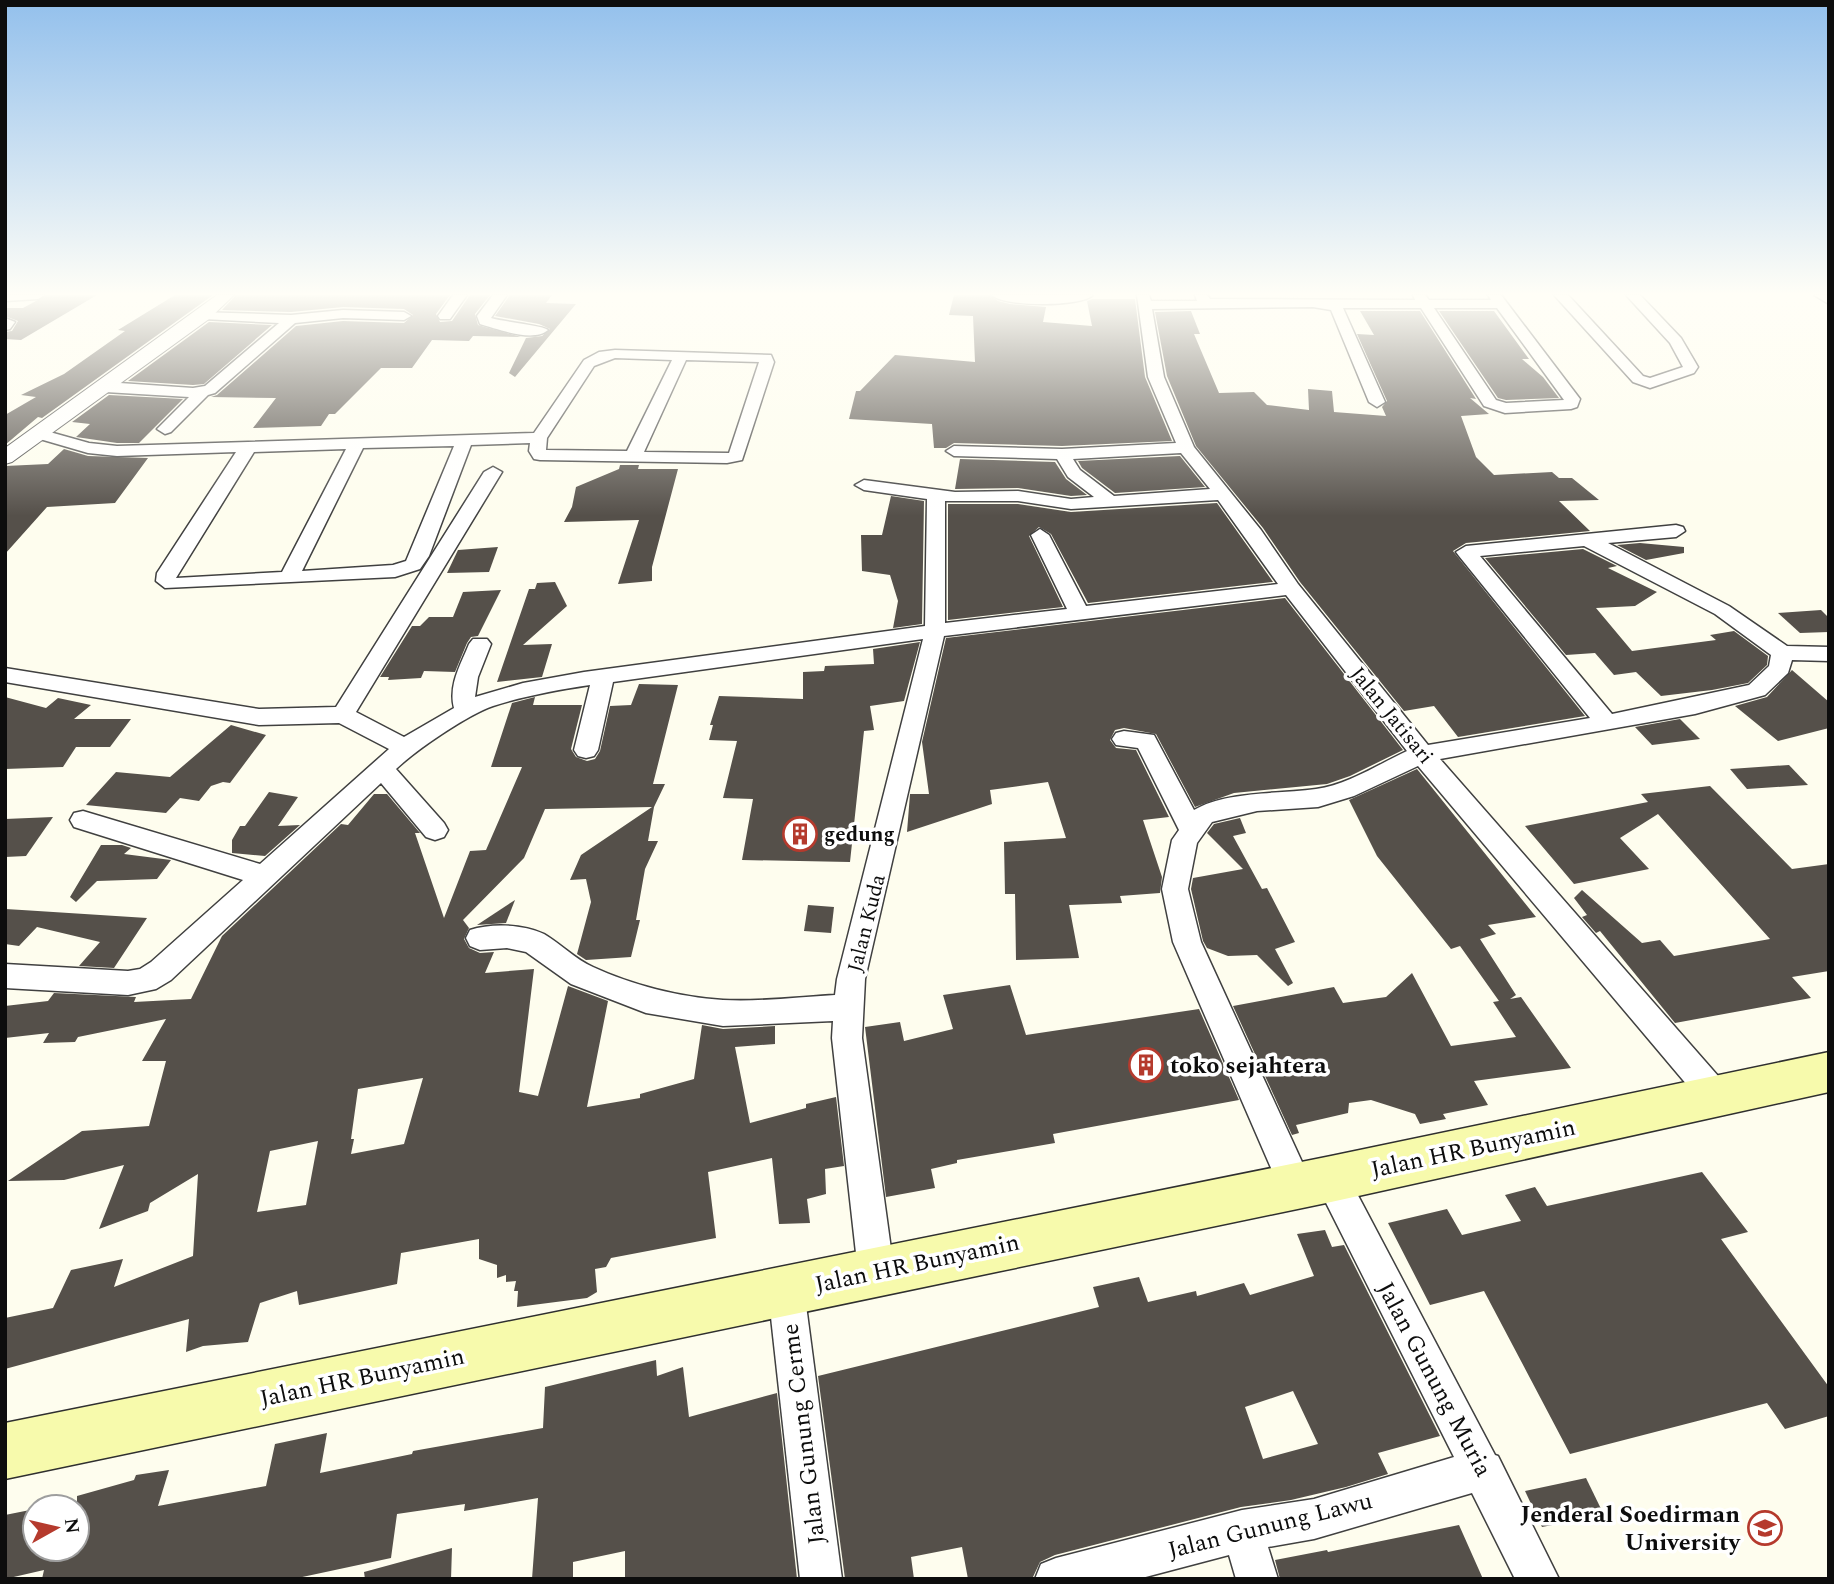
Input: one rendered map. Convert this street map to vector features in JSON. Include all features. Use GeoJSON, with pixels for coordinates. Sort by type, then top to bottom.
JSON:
{"type":"FeatureCollection","features":[{"type":"Feature","properties":{"kind":"main road","name":"Jalan HR Bunyamin"},"geometry":{"type":"LineString","coordinates":[[5,1451],[1313,1183],[1829,1072]]}},
{"type":"Feature","properties":{"kind":"street"},"geometry":{"type":"LineString","coordinates":[[7,455],[130,369]]}},
{"type":"Feature","properties":{"kind":"street"},"geometry":{"type":"LineString","coordinates":[[165,429],[202,393],[215,387],[235,369]]}},
{"type":"Feature","properties":{"kind":"street"},"geometry":{"type":"LineString","coordinates":[[585,369],[539,438],[537,451],[540,455],[736,456],[765,369]]}},
{"type":"Feature","properties":{"kind":"street"},"geometry":{"type":"LineString","coordinates":[[633,457],[675,369]]}},
{"type":"Feature","properties":{"kind":"street","name":"Jalan Jatisari"},"geometry":{"type":"LineString","coordinates":[[1155,369],[1186,448],[1291,588],[1422,754],[1715,1095]]}},
{"type":"Feature","properties":{"kind":"street"},"geometry":{"type":"LineString","coordinates":[[1363,369],[1377,402]]}},
{"type":"Feature","properties":{"kind":"street"},"geometry":{"type":"LineString","coordinates":[[1468,369],[1490,403],[1505,408],[1571,404],[1572,399],[1550,369]]}},
{"type":"Feature","properties":{"kind":"street"},"geometry":{"type":"LineString","coordinates":[[105,387],[202,393]]}},
{"type":"Feature","properties":{"kind":"street"},"geometry":{"type":"LineString","coordinates":[[39,434],[101,450],[539,438]]}},
{"type":"Feature","properties":{"kind":"street"},"geometry":{"type":"LineString","coordinates":[[249,446],[167,573],[166,581],[172,584],[289,577],[395,570],[413,565],[419,556],[465,439]]}},
{"type":"Feature","properties":{"kind":"street"},"geometry":{"type":"LineString","coordinates":[[289,577],[358,442]]}},
{"type":"Feature","properties":{"kind":"street"},"geometry":{"type":"LineString","coordinates":[[954,451],[1062,454],[1186,448]]}},
{"type":"Feature","properties":{"kind":"street"},"geometry":{"type":"LineString","coordinates":[[1062,454],[1074,472],[1110,501]]}},
{"type":"Feature","properties":{"kind":"street"},"geometry":{"type":"LineString","coordinates":[[343,715],[493,472]]}},
{"type":"Feature","properties":{"kind":"street"},"geometry":{"type":"LineString","coordinates":[[864,485],[936,495],[1018,496],[1071,504],[1222,494]]}},
{"type":"Feature","properties":{"kind":"street","name":"Jalan Kuda"},"geometry":{"type":"LineString","coordinates":[[876,1271],[847,1038],[851,979],[935,631],[936,495]]}},
{"type":"Feature","properties":{"kind":"street"},"geometry":{"type":"LineString","coordinates":[[1607,723],[1465,552],[1676,531]]}},
{"type":"Feature","properties":{"kind":"street"},"geometry":{"type":"LineString","coordinates":[[1040,535],[1080,614]]}},
{"type":"Feature","properties":{"kind":"street"},"geometry":{"type":"LineString","coordinates":[[1587,540],[1721,610],[1782,653],[1829,654]]}},
{"type":"Feature","properties":{"kind":"street"},"geometry":{"type":"LineString","coordinates":[[5,976],[128,983],[146,980],[161,971],[405,747],[482,702],[523,690],[603,676],[935,631],[1291,588]]}},
{"type":"Feature","properties":{"kind":"street"},"geometry":{"type":"LineString","coordinates":[[466,711],[463,703],[466,678],[480,643]]}},
{"type":"Feature","properties":{"kind":"street"},"geometry":{"type":"LineString","coordinates":[[1124,739],[1146,741],[1192,831],[1204,815],[1257,802],[1327,795],[1345,790],[1422,754],[1607,723],[1695,706],[1757,690],[1780,668],[1782,653]]}},
{"type":"Feature","properties":{"kind":"street"},"geometry":{"type":"LineString","coordinates":[[5,675],[259,717],[343,715],[405,747]]}},
{"type":"Feature","properties":{"kind":"street"},"geometry":{"type":"LineString","coordinates":[[586,750],[603,676]]}},
{"type":"Feature","properties":{"kind":"street"},"geometry":{"type":"LineString","coordinates":[[382,768],[435,830]]}},
{"type":"Feature","properties":{"kind":"street"},"geometry":{"type":"LineString","coordinates":[[83,820],[264,876]]}},
{"type":"Feature","properties":{"kind":"street","name":"Jalan Gunung Muria"},"geometry":{"type":"LineString","coordinates":[[1192,831],[1185,840],[1175,889],[1187,942],[1313,1183],[1484,1470],[1538,1579]]}},
{"type":"Feature","properties":{"kind":"street"},"geometry":{"type":"LineString","coordinates":[[480,938],[507,937],[533,942],[582,975],[646,1000],[723,1013],[849,1007]]}},
{"type":"Feature","properties":{"kind":"street","name":"Jalan Gunung Cerme"},"geometry":{"type":"LineString","coordinates":[[786,1290],[821,1579]]}},
{"type":"Feature","properties":{"kind":"street","name":"Jalan Gunung Lawu"},"geometry":{"type":"LineString","coordinates":[[1056,1579],[1242,1531],[1314,1519],[1448,1478],[1484,1470]]}},
{"type":"Feature","properties":{"kind":"street"},"geometry":{"type":"LineString","coordinates":[[1242,1531],[1257,1579]]}},
{"type":"Feature","properties":{"kind":"building"},"geometry":{"type":"Polygon","coordinates":[[[71,369],[110,369],[42,418],[38,417],[5,445],[5,415],[36,397],[21,395],[71,369]]]}},
{"type":"Feature","properties":{"kind":"building"},"geometry":{"type":"Polygon","coordinates":[[[145,369],[221,369],[204,384],[128,381],[145,369]]]}},
{"type":"Feature","properties":{"kind":"building"},"geometry":{"type":"Polygon","coordinates":[[[247,369],[380,369],[335,414],[329,414],[321,426],[253,428],[276,398],[211,397],[217,395],[247,369]]]}},
{"type":"Feature","properties":{"kind":"building"},"geometry":{"type":"Polygon","coordinates":[[[511,369],[522,369],[515,377],[509,373],[511,369]]]}},
{"type":"Feature","properties":{"kind":"building"},"geometry":{"type":"Polygon","coordinates":[[[881,369],[1144,369],[1172,441],[1062,446],[954,443],[946,448],[934,448],[932,424],[849,419],[856,391],[860,391],[881,369]]]}},
{"type":"Feature","properties":{"kind":"building"},"geometry":{"type":"Polygon","coordinates":[[[1166,369],[1209,369],[1219,393],[1254,392],[1267,405],[1309,410],[1308,389],[1332,391],[1334,412],[1386,416],[1382,407],[1387,401],[1373,369],[1457,369],[1476,399],[1470,398],[1489,414],[1461,416],[1476,457],[1494,475],[1552,472],[1559,478],[1572,478],[1599,500],[1559,501],[1590,531],[1466,543],[1453,551],[1585,716],[1458,737],[1434,706],[1404,711],[1300,582],[1263,528],[1196,446],[1166,369]]]}},
{"type":"Feature","properties":{"kind":"building"},"geometry":{"type":"Polygon","coordinates":[[[1478,369],[1534,369],[1559,398],[1506,400],[1498,398],[1478,369]]]}},
{"type":"Feature","properties":{"kind":"building"},"geometry":{"type":"Polygon","coordinates":[[[109,395],[183,399],[139,443],[76,437],[90,424],[72,422],[109,395]]]}},
{"type":"Feature","properties":{"kind":"building"},"geometry":{"type":"Polygon","coordinates":[[[64,449],[88,456],[148,458],[115,503],[47,507],[5,554],[5,466],[48,464],[64,449]]]}},
{"type":"Feature","properties":{"kind":"building"},"geometry":{"type":"Polygon","coordinates":[[[1180,456],[1205,487],[1115,493],[1082,468],[1078,461],[1180,456]]]}},
{"type":"Feature","properties":{"kind":"building"},"geometry":{"type":"Polygon","coordinates":[[[960,459],[1055,462],[1066,479],[1087,495],[1071,496],[1018,488],[955,489],[960,459]]]}},
{"type":"Feature","properties":{"kind":"building"},"geometry":{"type":"Polygon","coordinates":[[[620,465],[639,465],[638,469],[678,469],[652,567],[652,581],[618,584],[639,520],[564,522],[572,507],[576,487],[619,469],[620,465]]]}},
{"type":"Feature","properties":{"kind":"building"},"geometry":{"type":"Polygon","coordinates":[[[891,496],[924,501],[922,624],[893,628],[898,601],[890,575],[862,571],[861,535],[882,535],[891,496]]]}},
{"type":"Feature","properties":{"kind":"building"},"geometry":{"type":"Polygon","coordinates":[[[1217,503],[1273,582],[1088,603],[1051,534],[1039,527],[1029,536],[1063,607],[948,620],[948,504],[1018,504],[1071,512],[1217,503]]]}},
{"type":"Feature","properties":{"kind":"building"},"geometry":{"type":"Polygon","coordinates":[[[1640,543],[1684,547],[1684,553],[1646,560],[1617,545],[1640,543]]]}},
{"type":"Feature","properties":{"kind":"building"},"geometry":{"type":"Polygon","coordinates":[[[498,547],[489,572],[447,573],[458,550],[498,547]]]}},
{"type":"Feature","properties":{"kind":"building"},"geometry":{"type":"Polygon","coordinates":[[[1583,549],[1617,566],[1608,568],[1657,592],[1635,606],[1596,608],[1632,651],[1716,640],[1710,635],[1734,631],[1768,656],[1767,665],[1748,683],[1661,696],[1636,672],[1614,675],[1595,653],[1566,655],[1485,558],[1583,549]]]}},
{"type":"Feature","properties":{"kind":"building"},"geometry":{"type":"Polygon","coordinates":[[[555,582],[567,606],[523,645],[552,644],[542,677],[497,682],[529,589],[535,589],[537,583],[555,582]]]}},
{"type":"Feature","properties":{"kind":"building"},"geometry":{"type":"Polygon","coordinates":[[[501,590],[478,636],[471,637],[467,643],[455,672],[424,671],[421,678],[388,680],[389,677],[380,677],[412,626],[420,626],[429,617],[453,617],[463,592],[501,590]]]}},
{"type":"Feature","properties":{"kind":"building"},"geometry":{"type":"Polygon","coordinates":[[[1285,598],[1403,750],[1327,784],[1234,793],[1195,807],[1156,734],[1124,728],[1115,730],[1110,740],[1116,748],[1136,750],[1169,817],[1143,820],[1162,877],[1160,893],[1120,896],[1122,903],[1069,905],[1079,958],[1016,960],[1015,894],[1005,894],[1004,842],[1066,838],[1048,782],[990,790],[992,804],[907,832],[910,794],[929,794],[922,742],[946,638],[1285,598]]]}},
{"type":"Feature","properties":{"kind":"building"},"geometry":{"type":"Polygon","coordinates":[[[1821,610],[1829,618],[1829,632],[1800,633],[1778,613],[1821,610]]]}},
{"type":"Feature","properties":{"kind":"building"},"geometry":{"type":"Polygon","coordinates":[[[920,642],[904,701],[870,706],[874,730],[864,731],[850,862],[742,860],[753,799],[723,798],[737,741],[709,740],[713,725],[710,725],[719,696],[803,699],[803,672],[824,671],[825,666],[874,664],[873,649],[920,642]]]}},
{"type":"Feature","properties":{"kind":"building"},"geometry":{"type":"Polygon","coordinates":[[[1792,670],[1829,702],[1829,728],[1778,741],[1735,706],[1767,697],[1792,670]]]}},
{"type":"Feature","properties":{"kind":"building"},"geometry":{"type":"Polygon","coordinates":[[[639,684],[678,685],[653,784],[665,784],[654,807],[648,841],[658,841],[645,869],[636,920],[640,920],[631,957],[586,960],[577,954],[591,902],[586,879],[570,880],[581,855],[652,807],[545,809],[524,858],[463,920],[469,928],[464,939],[469,948],[480,953],[494,952],[485,973],[534,969],[519,1092],[538,1096],[568,986],[608,1001],[587,1107],[640,1098],[640,1094],[694,1079],[702,1025],[723,1029],[775,1026],[775,1044],[735,1047],[750,1123],[836,1097],[844,1166],[825,1169],[826,1194],[807,1199],[810,1223],[779,1224],[772,1158],[708,1172],[716,1238],[611,1258],[606,1267],[595,1269],[597,1292],[587,1298],[517,1307],[518,1291],[514,1291],[516,1281],[506,1282],[506,1275],[497,1278],[497,1265],[479,1259],[479,1239],[401,1253],[397,1284],[299,1305],[297,1291],[260,1303],[248,1342],[203,1346],[186,1352],[189,1319],[5,1369],[5,1318],[53,1308],[71,1270],[123,1259],[114,1287],[193,1256],[198,1174],[150,1203],[148,1211],[99,1229],[124,1165],[64,1180],[8,1181],[82,1131],[149,1126],[166,1061],[142,1061],[166,1019],[78,1037],[75,1042],[43,1043],[49,1033],[5,1038],[5,1006],[48,1001],[54,993],[136,997],[134,1002],[191,999],[222,936],[341,824],[348,825],[374,794],[387,794],[420,833],[415,833],[444,918],[470,851],[486,850],[522,767],[491,767],[512,703],[535,697],[533,705],[582,705],[571,749],[576,757],[587,761],[595,759],[600,751],[610,706],[631,705],[639,684]],[[423,1078],[358,1089],[351,1154],[404,1144],[423,1078]],[[318,1141],[270,1151],[257,1212],[306,1205],[318,1141]]]}},
{"type":"Feature","properties":{"kind":"building"},"geometry":{"type":"Polygon","coordinates":[[[5,697],[46,708],[58,698],[91,705],[74,719],[131,719],[110,747],[76,747],[63,767],[5,769],[5,697]]]}},
{"type":"Feature","properties":{"kind":"building"},"geometry":{"type":"Polygon","coordinates":[[[1680,719],[1700,739],[1652,745],[1635,727],[1680,719]]]}},
{"type":"Feature","properties":{"kind":"building"},"geometry":{"type":"Polygon","coordinates":[[[231,725],[266,735],[230,783],[211,786],[199,801],[180,798],[166,813],[86,805],[116,772],[170,777],[231,725]]]}},
{"type":"Feature","properties":{"kind":"building"},"geometry":{"type":"Polygon","coordinates":[[[1789,765],[1808,785],[1747,789],[1730,769],[1789,765]]]}},
{"type":"Feature","properties":{"kind":"building"},"geometry":{"type":"Polygon","coordinates":[[[1417,769],[1536,917],[1488,925],[1496,934],[1480,939],[1516,995],[1510,999],[1521,997],[1571,1068],[1474,1081],[1488,1105],[1443,1114],[1446,1119],[1420,1124],[1415,1114],[1371,1100],[1349,1103],[1348,1113],[1296,1125],[1299,1133],[1292,1135],[1233,1006],[1334,987],[1343,1003],[1386,997],[1412,973],[1451,1046],[1516,1037],[1493,1002],[1499,1001],[1460,946],[1451,949],[1377,856],[1349,800],[1417,769]]]}},
{"type":"Feature","properties":{"kind":"building"},"geometry":{"type":"Polygon","coordinates":[[[1710,786],[1792,869],[1829,864],[1829,971],[1792,977],[1811,998],[1675,1023],[1600,931],[1596,933],[1582,917],[1587,915],[1574,898],[1582,890],[1642,943],[1660,940],[1674,956],[1770,939],[1658,814],[1620,838],[1649,869],[1574,884],[1525,826],[1648,802],[1641,794],[1710,786]]]}},
{"type":"Feature","properties":{"kind":"building"},"geometry":{"type":"Polygon","coordinates":[[[269,792],[298,797],[278,826],[300,825],[265,856],[232,853],[232,840],[240,826],[245,826],[269,792]]]}},
{"type":"Feature","properties":{"kind":"building"},"geometry":{"type":"Polygon","coordinates":[[[53,817],[26,856],[5,857],[5,819],[53,817]]]}},
{"type":"Feature","properties":{"kind":"building"},"geometry":{"type":"Polygon","coordinates":[[[1240,818],[1246,833],[1233,836],[1262,889],[1267,888],[1295,942],[1275,949],[1293,983],[1288,986],[1257,955],[1228,956],[1207,948],[1203,941],[1191,889],[1193,878],[1243,869],[1207,833],[1214,824],[1240,818]]]}},
{"type":"Feature","properties":{"kind":"building"},"geometry":{"type":"Polygon","coordinates":[[[101,845],[122,845],[131,848],[124,854],[171,860],[157,879],[97,881],[76,902],[70,897],[101,845]]]}},
{"type":"Feature","properties":{"kind":"building"},"geometry":{"type":"Polygon","coordinates":[[[515,900],[506,923],[477,925],[515,900]]]}},
{"type":"Feature","properties":{"kind":"building"},"geometry":{"type":"Polygon","coordinates":[[[808,905],[834,907],[831,933],[804,931],[808,905]]]}},
{"type":"Feature","properties":{"kind":"building"},"geometry":{"type":"Polygon","coordinates":[[[5,909],[147,918],[114,968],[79,966],[100,942],[37,927],[19,946],[5,944],[5,909]]]}},
{"type":"Feature","properties":{"kind":"building"},"geometry":{"type":"Polygon","coordinates":[[[1010,985],[1026,1035],[1199,1009],[1239,1100],[1053,1134],[1055,1143],[957,1160],[957,1163],[931,1169],[935,1188],[886,1197],[865,1027],[900,1022],[904,1041],[953,1029],[943,995],[1010,985]]]}},
{"type":"Feature","properties":{"kind":"building"},"geometry":{"type":"Polygon","coordinates":[[[1702,1172],[1748,1232],[1721,1239],[1829,1387],[1829,1416],[1785,1429],[1767,1403],[1570,1454],[1484,1291],[1430,1305],[1388,1223],[1447,1209],[1462,1235],[1521,1221],[1505,1195],[1535,1187],[1547,1206],[1702,1172]]]}},
{"type":"Feature","properties":{"kind":"building"},"geometry":{"type":"Polygon","coordinates":[[[1325,1230],[1332,1247],[1344,1245],[1440,1436],[1378,1453],[1388,1474],[1346,1487],[1291,1500],[1241,1507],[1055,1555],[1040,1562],[1033,1577],[968,1579],[962,1547],[911,1557],[914,1579],[845,1579],[818,1376],[1099,1307],[1093,1287],[1139,1277],[1148,1302],[1196,1291],[1197,1296],[1244,1283],[1250,1295],[1314,1276],[1297,1234],[1325,1230]],[[1293,1391],[1245,1407],[1263,1459],[1318,1444],[1293,1391]]]}},
{"type":"Feature","properties":{"kind":"building"},"geometry":{"type":"Polygon","coordinates":[[[656,1360],[657,1376],[683,1367],[689,1417],[777,1393],[797,1579],[625,1579],[625,1551],[573,1562],[573,1579],[532,1579],[538,1498],[464,1511],[465,1504],[397,1514],[391,1558],[293,1579],[42,1579],[44,1570],[5,1579],[5,1515],[21,1512],[21,1563],[91,1563],[91,1493],[88,1493],[134,1480],[136,1475],[169,1470],[158,1506],[266,1486],[275,1444],[327,1433],[320,1473],[412,1454],[413,1451],[543,1428],[545,1387],[656,1360]]]}},
{"type":"Feature","properties":{"kind":"building"},"geometry":{"type":"Polygon","coordinates":[[[1586,1478],[1604,1515],[1542,1527],[1525,1491],[1586,1478]]]}},
{"type":"Feature","properties":{"kind":"building"},"geometry":{"type":"Polygon","coordinates":[[[1459,1525],[1483,1579],[1280,1579],[1275,1560],[1327,1550],[1328,1552],[1459,1525]]]}},
{"type":"Feature","properties":{"kind":"building"},"geometry":{"type":"Polygon","coordinates":[[[452,1548],[451,1579],[365,1579],[364,1572],[452,1548]]]}},
{"type":"Feature","properties":{"kind":"place","name":"gedung"},"geometry":{"type":"Point","coordinates":[800,834]}},
{"type":"Feature","properties":{"kind":"place","name":"toko sejahtera"},"geometry":{"type":"Point","coordinates":[1146,1065]}},
{"type":"Feature","properties":{"kind":"place","name":"Jenderal Soedirman University"},"geometry":{"type":"Point","coordinates":[1765,1528]}}]}
